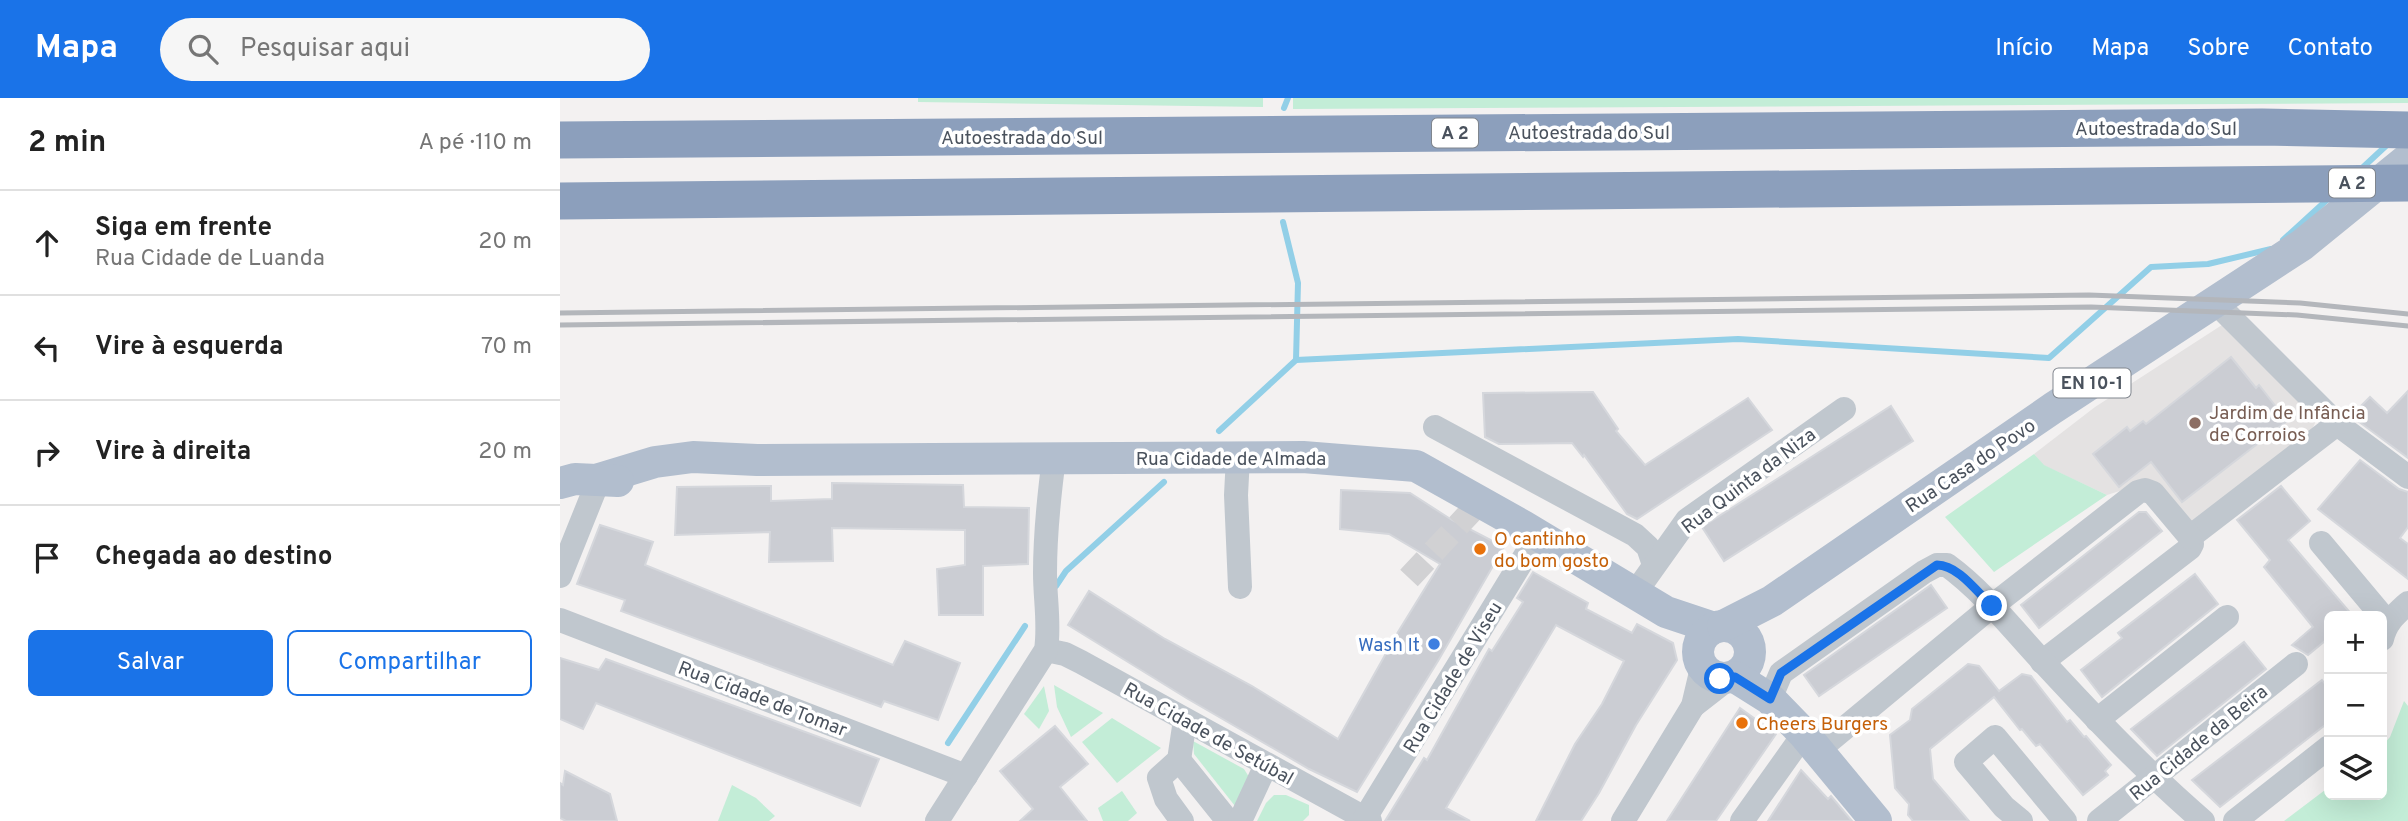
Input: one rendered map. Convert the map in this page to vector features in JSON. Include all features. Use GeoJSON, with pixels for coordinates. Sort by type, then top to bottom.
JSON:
{"type":"FeatureCollection","features":[{"type":"Feature","properties":{"kind":"highway","name":"Autoestrada do Sul"},"geometry":{"type":"LineString","coordinates":[[560,140],[2248,127],[2349,131],[2408,130]]}},
{"type":"Feature","properties":{"kind":"highway","name":"A 2"},"geometry":{"type":"LineString","coordinates":[[560,201],[2408,183]]}},
{"type":"Feature","properties":{"kind":"main road","name":"Rua Casa do Povo"},"geometry":{"type":"LineString","coordinates":[[1725,654],[1772,601],[2053,408],[2302,245],[2408,159]]}},
{"type":"Feature","properties":{"kind":"main road","name":"Rua Cidade de Almada"},"geometry":{"type":"LineString","coordinates":[[573,479],[656,484],[697,478],[757,460],[1238,457],[1340,458],[1416,466],[1635,593],[1725,654],[1810,743],[1876,821]]}},
{"type":"Feature","properties":{"kind":"street"},"geometry":{"type":"LineString","coordinates":[[2215,302],[2337,424],[2408,477]]}},
{"type":"Feature","properties":{"kind":"street","name":"Rua Quinta da Niza"},"geometry":{"type":"LineString","coordinates":[[1635,593],[1687,520],[1844,409]]}},
{"type":"Feature","properties":{"kind":"street"},"geometry":{"type":"LineString","coordinates":[[2190,537],[2337,424]]}},
{"type":"Feature","properties":{"kind":"street"},"geometry":{"type":"LineString","coordinates":[[1435,427],[1635,535],[1648,547],[1654,565]]}},
{"type":"Feature","properties":{"kind":"street"},"geometry":{"type":"LineString","coordinates":[[1238,457],[1236,495],[1240,587]]}},
{"type":"Feature","properties":{"kind":"street"},"geometry":{"type":"LineString","coordinates":[[937,821],[1047,640],[1047,511],[1054,458]]}},
{"type":"Feature","properties":{"kind":"street"},"geometry":{"type":"LineString","coordinates":[[560,576],[573,479]]}},
{"type":"Feature","properties":{"kind":"street"},"geometry":{"type":"LineString","coordinates":[[1742,821],[1810,743],[2141,491],[2151,491],[2190,537],[2190,548],[2042,662]]}},
{"type":"Feature","properties":{"kind":"street","name":"Rua Cidade de Viseu"},"geometry":{"type":"LineString","coordinates":[[1367,820],[1538,535]]}},
{"type":"Feature","properties":{"kind":"street"},"geometry":{"type":"LineString","coordinates":[[2321,543],[2370,611]]}},
{"type":"Feature","properties":{"kind":"street"},"geometry":{"type":"LineString","coordinates":[[1770,699],[1781,673],[1937,565],[1947,565],[1992,606],[2097,720],[2203,821]]}},
{"type":"Feature","properties":{"kind":"street"},"geometry":{"type":"LineString","coordinates":[[2387,629],[2408,603]]}},
{"type":"Feature","properties":{"kind":"street"},"geometry":{"type":"LineString","coordinates":[[2097,720],[2227,617]]}},
{"type":"Feature","properties":{"kind":"street","name":"Rua Cidade de Tomar"},"geometry":{"type":"LineString","coordinates":[[560,620],[966,776]]}},
{"type":"Feature","properties":{"kind":"street","name":"Rua Cidade de Setúbal"},"geometry":{"type":"LineString","coordinates":[[1047,640],[1065,654],[1367,820]]}},
{"type":"Feature","properties":{"kind":"street","name":"Rua Casa do Povo"},"geometry":{"type":"LineString","coordinates":[[1623,821],[1725,654]]}},
{"type":"Feature","properties":{"kind":"street","name":"Rua Cidade da Beira"},"geometry":{"type":"LineString","coordinates":[[2099,821],[2296,664]]}},
{"type":"Feature","properties":{"kind":"street"},"geometry":{"type":"LineString","coordinates":[[1182,821],[1166,799],[1159,778],[1179,760],[1185,720]]}},
{"type":"Feature","properties":{"kind":"street"},"geometry":{"type":"LineString","coordinates":[[2021,821],[2004,807],[1966,762],[1996,737],[2065,821]]}},
{"type":"Feature","properties":{"kind":"street"},"geometry":{"type":"LineString","coordinates":[[2235,821],[2324,751]]}},
{"type":"Feature","properties":{"kind":"street"},"geometry":{"type":"LineString","coordinates":[[1179,760],[1228,821]]}},
{"type":"Feature","properties":{"kind":"street"},"geometry":{"type":"LineString","coordinates":[[1240,821],[1266,765]]}},
{"type":"Feature","properties":{"kind":"shaded area","name":"Jardim de Infância de Corroios"},"geometry":{"type":"Polygon","coordinates":[[[2222,325],[2319,414],[2311,432],[2193,526],[2132,487],[2107,495],[2043,465],[2034,454],[2095,407],[2222,325]]]}},
{"type":"Feature","properties":{"kind":"green space"},"geometry":{"type":"Polygon","coordinates":[[[918,98],[1263,98],[1263,107],[918,102],[918,98]]]}},
{"type":"Feature","properties":{"kind":"green space"},"geometry":{"type":"Polygon","coordinates":[[[1293,98],[2408,98],[2408,103],[1293,109],[1293,98]]]}},
{"type":"Feature","properties":{"kind":"green space"},"geometry":{"type":"Polygon","coordinates":[[[2034,454],[2044,465],[2107,495],[1994,572],[1945,517],[2034,454]]]}},
{"type":"Feature","properties":{"kind":"green space"},"geometry":{"type":"Polygon","coordinates":[[[1054,685],[1103,713],[1071,737],[1057,707],[1054,685]]]}},
{"type":"Feature","properties":{"kind":"green space"},"geometry":{"type":"Polygon","coordinates":[[[1044,686],[1049,711],[1039,729],[1024,714],[1044,686]]]}},
{"type":"Feature","properties":{"kind":"green space"},"geometry":{"type":"Polygon","coordinates":[[[2404,701],[2408,706],[2408,821],[2284,821],[2324,791],[2324,800],[2387,800],[2387,740],[2404,701]]]}},
{"type":"Feature","properties":{"kind":"green space"},"geometry":{"type":"Polygon","coordinates":[[[1112,718],[1161,748],[1117,783],[1082,742],[1112,718]]]}},
{"type":"Feature","properties":{"kind":"green space"},"geometry":{"type":"Polygon","coordinates":[[[1193,741],[1244,769],[1249,777],[1235,806],[1194,754],[1193,741]]]}},
{"type":"Feature","properties":{"kind":"green space"},"geometry":{"type":"Polygon","coordinates":[[[732,785],[756,798],[775,816],[769,821],[718,821],[732,785]]]}},
{"type":"Feature","properties":{"kind":"green space"},"geometry":{"type":"Polygon","coordinates":[[[1122,791],[1137,813],[1128,821],[1103,821],[1098,808],[1122,791]]]}},
{"type":"Feature","properties":{"kind":"green space"},"geometry":{"type":"Polygon","coordinates":[[[1274,795],[1286,795],[1309,805],[1309,815],[1303,821],[1257,821],[1266,803],[1274,795]]]}},
{"type":"Feature","properties":{"kind":"building","name":"Jardim de Infância de Corroios"},"geometry":{"type":"Polygon","coordinates":[[[2231,357],[2256,388],[2259,385],[2287,421],[2182,502],[2151,462],[2119,487],[2093,454],[2127,427],[2130,431],[2143,421],[2146,424],[2231,357]]]}},
{"type":"Feature","properties":{"kind":"building"},"geometry":{"type":"Polygon","coordinates":[[[2408,391],[2408,458],[2351,416],[2370,397],[2387,413],[2408,391]]]}},
{"type":"Feature","properties":{"kind":"building"},"geometry":{"type":"Polygon","coordinates":[[[1593,392],[1618,429],[1616,431],[1645,465],[1748,398],[1772,430],[1637,519],[1627,514],[1584,455],[1583,457],[1572,443],[1499,444],[1485,437],[1483,393],[1593,392]]]}},
{"type":"Feature","properties":{"kind":"building"},"geometry":{"type":"Polygon","coordinates":[[[1891,406],[1913,441],[1724,561],[1702,527],[1891,406]]]}},
{"type":"Feature","properties":{"kind":"building"},"geometry":{"type":"Polygon","coordinates":[[[2360,460],[2399,489],[2408,492],[2408,527],[2400,538],[2408,544],[2408,579],[2318,509],[2360,460]]]}},
{"type":"Feature","properties":{"kind":"building"},"geometry":{"type":"Polygon","coordinates":[[[832,483],[963,485],[964,507],[1029,508],[1028,564],[983,566],[983,615],[939,615],[937,569],[965,565],[965,530],[832,528],[833,561],[769,562],[770,532],[675,535],[677,487],[771,486],[771,501],[832,499],[832,483]]]}},
{"type":"Feature","properties":{"kind":"building"},"geometry":{"type":"Polygon","coordinates":[[[2281,486],[2310,521],[2288,540],[2349,611],[2324,611],[2324,642],[2308,655],[2292,645],[2313,627],[2264,567],[2270,560],[2237,520],[2281,486]]]}},
{"type":"Feature","properties":{"kind":"building"},"geometry":{"type":"Polygon","coordinates":[[[1341,490],[1410,493],[1452,520],[1504,547],[1357,792],[1309,769],[1068,625],[1089,591],[1165,639],[1252,686],[1338,739],[1440,564],[1389,534],[1340,529],[1341,490]]]}},
{"type":"Feature","properties":{"kind":"building"},"geometry":{"type":"Polygon","coordinates":[[[2139,512],[2146,512],[2162,531],[2039,628],[2021,605],[2139,512]]]}},
{"type":"Feature","properties":{"kind":"building"},"geometry":{"type":"Polygon","coordinates":[[[600,525],[653,542],[645,565],[893,665],[905,641],[960,663],[938,720],[884,701],[881,707],[621,611],[625,600],[577,584],[600,525]]]}},
{"type":"Feature","properties":{"kind":"building"},"geometry":{"type":"Polygon","coordinates":[[[1533,572],[1588,603],[1586,609],[1632,633],[1637,624],[1673,643],[1677,660],[1636,725],[1599,793],[1581,821],[1536,821],[1575,744],[1602,704],[1624,661],[1556,625],[1446,808],[1470,821],[1385,821],[1424,758],[1427,760],[1489,649],[1492,651],[1523,602],[1517,598],[1533,572]]]}},
{"type":"Feature","properties":{"kind":"building"},"geometry":{"type":"Polygon","coordinates":[[[2195,574],[2218,604],[2102,697],[2081,670],[2122,638],[2118,633],[2195,574]]]}},
{"type":"Feature","properties":{"kind":"building"},"geometry":{"type":"Polygon","coordinates":[[[1931,585],[1947,608],[1819,696],[1804,675],[1931,585]]]}},
{"type":"Feature","properties":{"kind":"building"},"geometry":{"type":"Polygon","coordinates":[[[2244,642],[2266,669],[2157,756],[2131,729],[2244,642]]]}},
{"type":"Feature","properties":{"kind":"building"},"geometry":{"type":"Polygon","coordinates":[[[560,658],[599,670],[606,659],[879,759],[860,806],[596,703],[583,729],[560,719],[560,658]]]}},
{"type":"Feature","properties":{"kind":"building"},"geometry":{"type":"Polygon","coordinates":[[[1968,664],[1979,666],[1999,691],[2022,674],[2031,676],[2067,722],[2070,720],[2111,765],[2105,771],[2108,775],[2083,795],[2040,744],[2036,746],[2022,729],[2020,730],[1994,697],[1930,749],[1933,779],[1969,821],[1913,821],[1908,815],[1909,804],[1895,788],[1890,735],[1910,720],[1912,709],[1968,664]]]}},
{"type":"Feature","properties":{"kind":"building"},"geometry":{"type":"Polygon","coordinates":[[[2322,680],[2324,683],[2324,726],[2220,807],[2192,780],[2322,680]]]}},
{"type":"Feature","properties":{"kind":"building"},"geometry":{"type":"Polygon","coordinates":[[[1740,708],[1776,734],[1716,821],[1667,821],[1740,708]]]}},
{"type":"Feature","properties":{"kind":"building"},"geometry":{"type":"Polygon","coordinates":[[[1055,726],[1088,764],[1060,787],[1087,821],[1020,821],[1033,809],[1000,771],[1055,726]]]}},
{"type":"Feature","properties":{"kind":"building"},"geometry":{"type":"Polygon","coordinates":[[[1801,770],[1828,799],[1831,796],[1852,821],[1768,821],[1801,770]]]}},
{"type":"Feature","properties":{"kind":"building"},"geometry":{"type":"Polygon","coordinates":[[[565,771],[610,794],[617,821],[566,821],[560,818],[560,783],[563,785],[565,771]]]}},
{"type":"Feature","properties":{"kind":"waterway"},"geometry":{"type":"LineString","coordinates":[[1284,108],[1288,98]]}},
{"type":"Feature","properties":{"kind":"waterway"},"geometry":{"type":"LineString","coordinates":[[2360,170],[2388,144]]}},
{"type":"Feature","properties":{"kind":"waterway"},"geometry":{"type":"LineString","coordinates":[[2283,240],[2329,198]]}},
{"type":"Feature","properties":{"kind":"waterway"},"geometry":{"type":"LineString","coordinates":[[1283,222],[1298,283],[1296,360]]}},
{"type":"Feature","properties":{"kind":"waterway"},"geometry":{"type":"LineString","coordinates":[[1219,431],[1296,360],[1738,339],[2049,358],[2151,267],[2208,264],[2271,249]]}},
{"type":"Feature","properties":{"kind":"waterway"},"geometry":{"type":"LineString","coordinates":[[1056,586],[1066,571],[1164,482]]}},
{"type":"Feature","properties":{"kind":"waterway"},"geometry":{"type":"LineString","coordinates":[[948,743],[1025,626]]}},
{"type":"Feature","properties":{"kind":"tunnel"},"geometry":{"type":"LineString","coordinates":[[1409,578],[1480,502]]}},
{"type":"Feature","properties":{"kind":"railway"},"geometry":{"type":"LineString","coordinates":[[560,313],[2089,295],[2300,303],[2408,314]]}},
{"type":"Feature","properties":{"kind":"railway"},"geometry":{"type":"LineString","coordinates":[[560,325],[2091,307],[2297,315],[2408,326]]}},
{"type":"Feature","properties":{"kind":"place","name":"Jardim de Infância de Corroios"},"geometry":{"type":"Point","coordinates":[2195,423]}},
{"type":"Feature","properties":{"kind":"place","name":"O cantinho do bom gosto"},"geometry":{"type":"Point","coordinates":[1480,549]}},
{"type":"Feature","properties":{"kind":"place","name":"Wash It"},"geometry":{"type":"Point","coordinates":[1434,644]}},
{"type":"Feature","properties":{"kind":"place","name":"Cheers Burgers"},"geometry":{"type":"Point","coordinates":[1742,723]}},
{"type":"Feature","properties":{"kind":"route"},"geometry":{"type":"LineString","coordinates":[[1720,679],[1735,677],[1770,699],[1781,673],[1937,565],[1947,565],[1992,606]]}}]}
